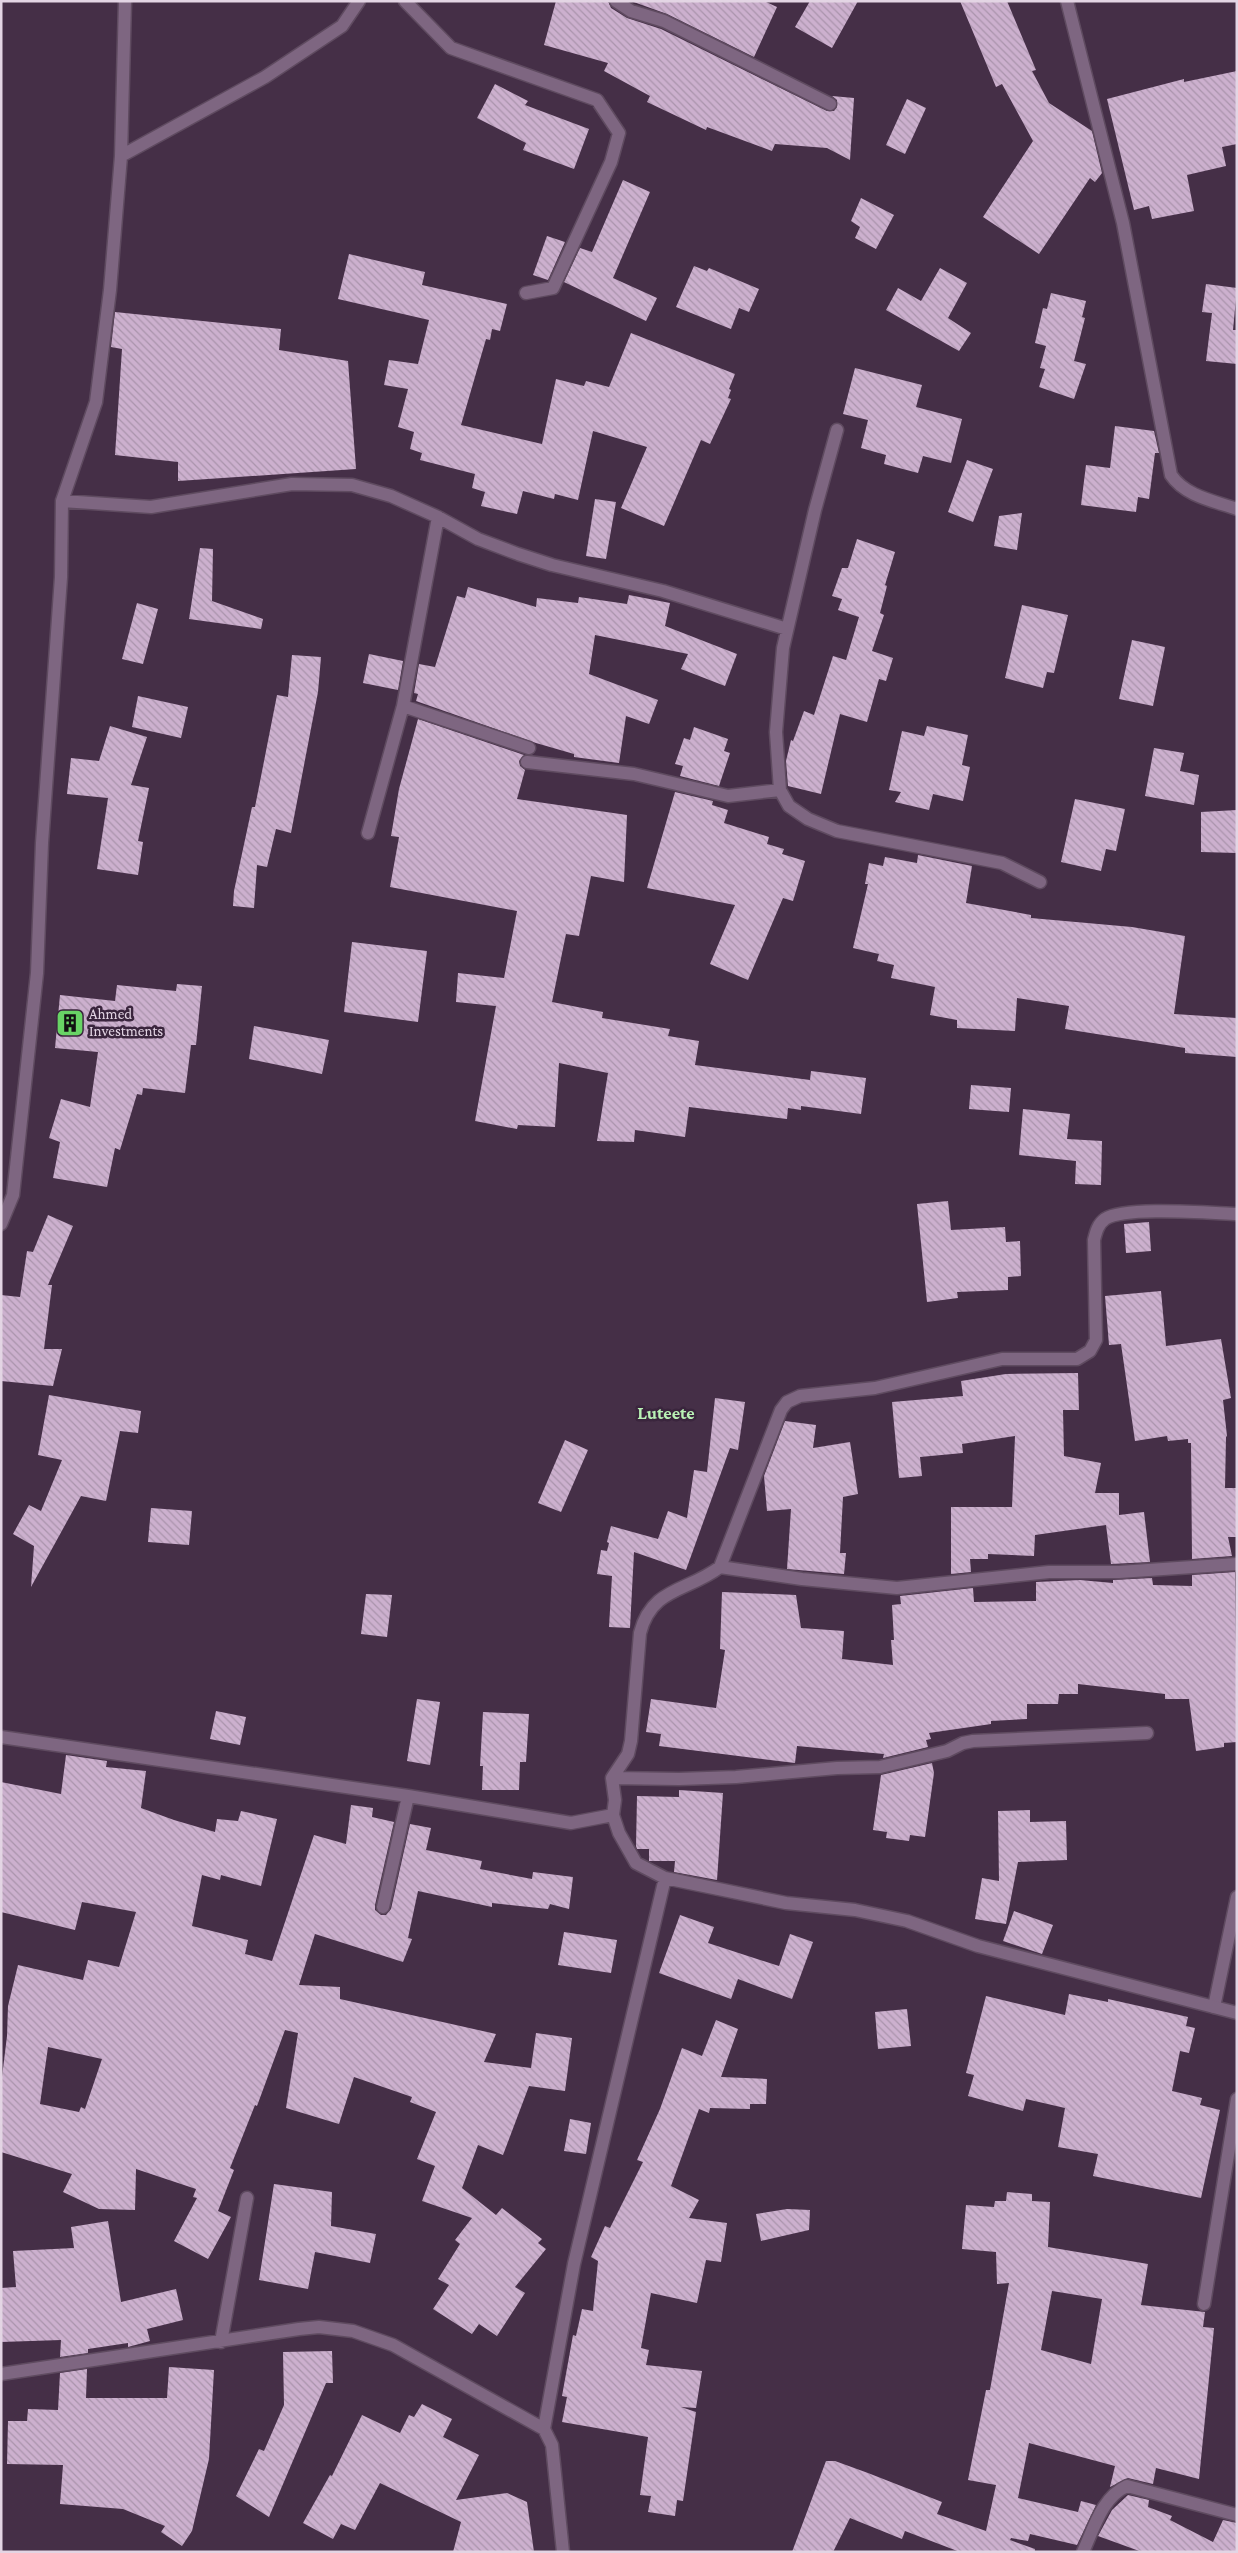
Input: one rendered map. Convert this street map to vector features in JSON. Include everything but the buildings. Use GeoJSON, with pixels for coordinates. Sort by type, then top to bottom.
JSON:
{"type":"FeatureCollection","features":[{"type":"Feature","properties":{"kind":"street"},"geometry":{"type":"LineString","coordinates":[[1,1224],[13,1196],[37,973],[42,843],[61,577],[62,501],[96,402],[110,290],[121,156],[125,1]]}},
{"type":"Feature","properties":{"kind":"street"},"geometry":{"type":"LineString","coordinates":[[121,156],[265,77],[342,26],[359,1]]}},
{"type":"Feature","properties":{"kind":"street"},"geometry":{"type":"LineString","coordinates":[[405,1],[451,48],[597,100],[619,133],[611,162],[553,288],[526,293]]}},
{"type":"Feature","properties":{"kind":"street"},"geometry":{"type":"LineString","coordinates":[[616,1],[631,11],[664,21],[830,104]]}},
{"type":"Feature","properties":{"kind":"street"},"geometry":{"type":"LineString","coordinates":[[1068,1],[1123,223],[1171,475],[1177,484],[1188,491],[1237,509]]}},
{"type":"Feature","properties":{"kind":"street"},"geometry":{"type":"LineString","coordinates":[[837,430],[787,629],[779,684],[776,732],[776,755],[780,790],[789,806],[808,819],[837,831],[1002,863],[1040,882]]}},
{"type":"Feature","properties":{"kind":"street"},"geometry":{"type":"LineString","coordinates":[[62,501],[151,507],[292,484],[352,485],[391,496],[438,516],[478,539],[552,565],[634,584],[787,629]]}},
{"type":"Feature","properties":{"kind":"street"},"geometry":{"type":"LineString","coordinates":[[368,833],[402,706],[438,516]]}},
{"type":"Feature","properties":{"kind":"street"},"geometry":{"type":"LineString","coordinates":[[402,706],[529,748]]}},
{"type":"Feature","properties":{"kind":"street"},"geometry":{"type":"LineString","coordinates":[[527,762],[634,774],[728,796],[780,790]]}},
{"type":"Feature","properties":{"kind":"street"},"geometry":{"type":"LineString","coordinates":[[1237,1214],[1134,1212],[1115,1214],[1104,1220],[1098,1226],[1094,1240],[1096,1340],[1090,1351],[1077,1358],[1002,1359],[875,1388],[800,1396],[787,1402],[781,1410],[720,1567],[704,1579],[666,1595],[648,1610],[640,1633],[631,1741],[628,1754],[612,1778],[615,1800],[613,1814],[619,1833],[636,1863],[665,1878],[760,1898],[855,1910],[908,1921],[978,1946],[1237,2013]]}},
{"type":"Feature","properties":{"kind":"street"},"geometry":{"type":"LineString","coordinates":[[720,1567],[802,1579],[897,1588],[1049,1572],[1128,1572],[1237,1564]]}},
{"type":"Feature","properties":{"kind":"street"},"geometry":{"type":"LineString","coordinates":[[612,1778],[736,1777],[837,1768],[880,1767],[948,1751],[963,1743],[973,1741],[1147,1733]]}},
{"type":"Feature","properties":{"kind":"street"},"geometry":{"type":"LineString","coordinates":[[1,1737],[408,1796],[571,1823],[613,1814]]}},
{"type":"Feature","properties":{"kind":"street"},"geometry":{"type":"LineString","coordinates":[[383,1907],[408,1796]]}},
{"type":"Feature","properties":{"kind":"street"},"geometry":{"type":"LineString","coordinates":[[544,2429],[574,2264],[665,1878]]}},
{"type":"Feature","properties":{"kind":"street"},"geometry":{"type":"LineString","coordinates":[[1214,2007],[1237,1897]]}},
{"type":"Feature","properties":{"kind":"street"},"geometry":{"type":"LineString","coordinates":[[1204,2304],[1237,2099]]}},
{"type":"Feature","properties":{"kind":"street"},"geometry":{"type":"LineString","coordinates":[[221,2342],[247,2198]]}},
{"type":"Feature","properties":{"kind":"street"},"geometry":{"type":"LineString","coordinates":[[1,2374],[299,2329],[327,2328],[353,2331],[393,2345],[544,2429],[552,2445],[563,2552]]}},
{"type":"Feature","properties":{"kind":"street"},"geometry":{"type":"LineString","coordinates":[[1083,2552],[1109,2498],[1127,2486],[1237,2515]]}},
{"type":"Feature","properties":{"kind":"place","name":"Ahmed Investments"},"geometry":{"type":"Point","coordinates":[70,1023]}},
{"type":"Feature","properties":{"kind":"district","name":"Luteete"},"geometry":{"type":"Point","coordinates":[666,1413]}}]}
